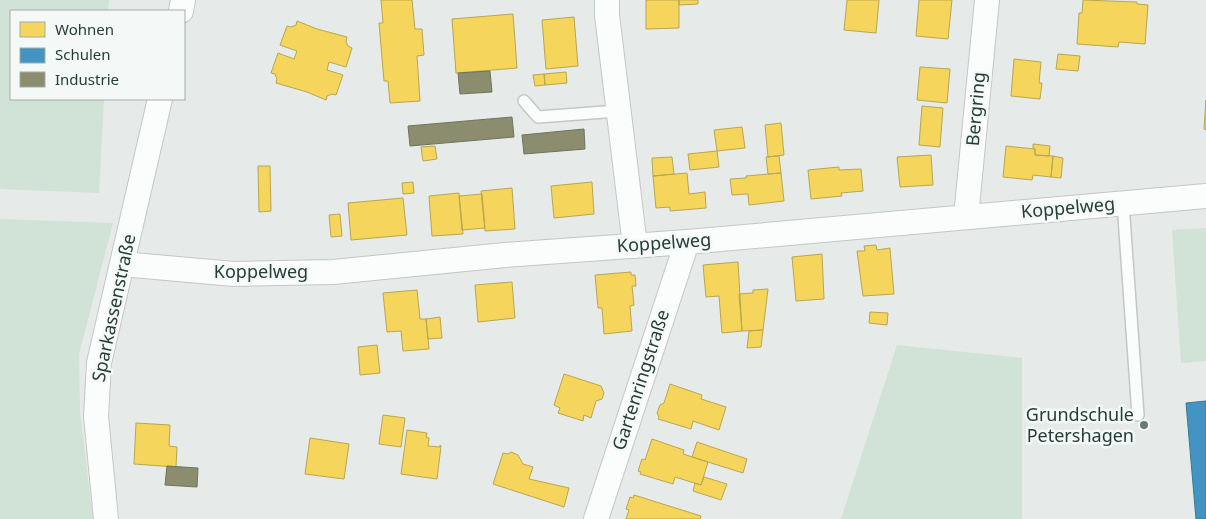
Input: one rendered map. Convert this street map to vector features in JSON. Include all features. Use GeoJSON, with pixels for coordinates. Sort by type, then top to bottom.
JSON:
{"type":"FeatureCollection","features":[{"type":"Feature","properties":{"kind":"street"},"geometry":{"type":"LineString","coordinates":[[607,0],[607,15],[635,246]]}},
{"type":"Feature","properties":{"kind":"street","name":"Bergring"},"geometry":{"type":"LineString","coordinates":[[966,217],[987,0]]}},
{"type":"Feature","properties":{"kind":"street","name":"Sparkassenstraße"},"geometry":{"type":"LineString","coordinates":[[106,519],[96,416],[99,363],[160,100]]}},
{"type":"Feature","properties":{"kind":"street","name":"Koppelweg"},"geometry":{"type":"LineString","coordinates":[[122,264],[234,274],[333,272],[505,255],[687,242],[1206,196]]}},
{"type":"Feature","properties":{"kind":"street","name":"Gartenringstraße"},"geometry":{"type":"LineString","coordinates":[[596,519],[687,242]]}},
{"type":"Feature","properties":{"kind":"lane"},"geometry":{"type":"LineString","coordinates":[[524,101],[538,117],[618,110]]}},
{"type":"Feature","properties":{"kind":"lane"},"geometry":{"type":"LineString","coordinates":[[1123,204],[1138,415]]}},
{"type":"Feature","properties":{"kind":"green space"},"geometry":{"type":"Polygon","coordinates":[[[0,0],[109,0],[108,10],[10,10],[10,100],[104,100],[99,193],[0,189],[0,0]]]}},
{"type":"Feature","properties":{"kind":"green space"},"geometry":{"type":"Polygon","coordinates":[[[0,219],[113,223],[79,354],[80,412],[93,519],[0,519],[0,219]]]}},
{"type":"Feature","properties":{"kind":"green space"},"geometry":{"type":"Polygon","coordinates":[[[1206,228],[1206,361],[1181,363],[1172,230],[1206,228]]]}},
{"type":"Feature","properties":{"kind":"green space"},"geometry":{"type":"Polygon","coordinates":[[[897,345],[1022,358],[1022,519],[841,519],[897,345]]]}},
{"type":"Feature","properties":{"kind":"building: Wohnen"},"geometry":{"type":"Polygon","coordinates":[[[381,0],[412,0],[415,29],[422,29],[424,55],[417,56],[420,101],[390,103],[388,81],[384,81],[379,23],[383,23],[381,0]]]}},
{"type":"Feature","properties":{"kind":"building: Wohnen"},"geometry":{"type":"Polygon","coordinates":[[[646,0],[679,0],[679,28],[646,29],[646,0]]]}},
{"type":"Feature","properties":{"kind":"building: Wohnen"},"geometry":{"type":"Polygon","coordinates":[[[679,0],[698,0],[698,4],[679,5],[679,0]]]}},
{"type":"Feature","properties":{"kind":"building: Wohnen"},"geometry":{"type":"Polygon","coordinates":[[[847,0],[879,0],[876,33],[844,30],[847,0]]]}},
{"type":"Feature","properties":{"kind":"building: Wohnen"},"geometry":{"type":"Polygon","coordinates":[[[919,0],[952,0],[948,39],[916,36],[919,0]]]}},
{"type":"Feature","properties":{"kind":"building: Wohnen"},"geometry":{"type":"Polygon","coordinates":[[[1083,0],[1137,2],[1137,4],[1148,5],[1145,44],[1119,42],[1118,47],[1077,44],[1079,13],[1082,13],[1083,0]]]}},
{"type":"Feature","properties":{"kind":"building: Wohnen"},"geometry":{"type":"Polygon","coordinates":[[[513,14],[517,68],[456,73],[452,19],[513,14]]]}},
{"type":"Feature","properties":{"kind":"building: Wohnen"},"geometry":{"type":"Polygon","coordinates":[[[574,17],[578,66],[546,69],[542,20],[574,17]]]}},
{"type":"Feature","properties":{"kind":"building: Wohnen"},"geometry":{"type":"Polygon","coordinates":[[[297,21],[317,29],[347,37],[346,42],[352,48],[346,67],[329,62],[327,70],[343,75],[336,95],[327,96],[326,100],[276,83],[275,74],[271,73],[278,53],[294,59],[297,51],[280,45],[287,26],[296,25],[297,21]]]}},
{"type":"Feature","properties":{"kind":"building: Wohnen"},"geometry":{"type":"Polygon","coordinates":[[[1058,54],[1080,56],[1078,71],[1056,69],[1058,54]]]}},
{"type":"Feature","properties":{"kind":"building: Wohnen"},"geometry":{"type":"Polygon","coordinates":[[[1014,59],[1041,62],[1039,83],[1042,83],[1040,99],[1011,96],[1014,59]]]}},
{"type":"Feature","properties":{"kind":"building: Wohnen"},"geometry":{"type":"Polygon","coordinates":[[[920,67],[950,69],[947,103],[917,100],[920,67]]]}},
{"type":"Feature","properties":{"kind":"building: Wohnen"},"geometry":{"type":"Polygon","coordinates":[[[566,72],[567,83],[545,85],[544,74],[566,72]]]}},
{"type":"Feature","properties":{"kind":"building: Wohnen"},"geometry":{"type":"Polygon","coordinates":[[[544,74],[545,85],[535,86],[533,75],[544,74]]]}},
{"type":"Feature","properties":{"kind":"building: Wohnen"},"geometry":{"type":"Polygon","coordinates":[[[1206,100],[1206,130],[1204,129],[1206,100]]]}},
{"type":"Feature","properties":{"kind":"building: Wohnen"},"geometry":{"type":"Polygon","coordinates":[[[922,106],[943,108],[940,147],[919,145],[922,106]]]}},
{"type":"Feature","properties":{"kind":"building: Wohnen"},"geometry":{"type":"Polygon","coordinates":[[[781,123],[784,155],[768,157],[765,125],[781,123]]]}},
{"type":"Feature","properties":{"kind":"building: Wohnen"},"geometry":{"type":"Polygon","coordinates":[[[742,127],[745,148],[717,151],[714,130],[742,127]]]}},
{"type":"Feature","properties":{"kind":"building: Wohnen"},"geometry":{"type":"Polygon","coordinates":[[[1033,144],[1050,146],[1049,156],[1035,155],[1033,144]]]}},
{"type":"Feature","properties":{"kind":"building: Wohnen"},"geometry":{"type":"Polygon","coordinates":[[[435,146],[437,159],[423,161],[421,147],[435,146]]]}},
{"type":"Feature","properties":{"kind":"building: Wohnen"},"geometry":{"type":"Polygon","coordinates":[[[1006,146],[1035,149],[1035,155],[1053,156],[1051,177],[1033,175],[1032,180],[1003,177],[1006,146]]]}},
{"type":"Feature","properties":{"kind":"building: Wohnen"},"geometry":{"type":"Polygon","coordinates":[[[717,151],[719,167],[690,170],[688,154],[717,151]]]}},
{"type":"Feature","properties":{"kind":"building: Wohnen"},"geometry":{"type":"Polygon","coordinates":[[[931,155],[933,185],[900,187],[897,157],[931,155]]]}},
{"type":"Feature","properties":{"kind":"building: Wohnen"},"geometry":{"type":"Polygon","coordinates":[[[779,156],[781,173],[768,174],[766,157],[779,156]]]}},
{"type":"Feature","properties":{"kind":"building: Wohnen"},"geometry":{"type":"Polygon","coordinates":[[[1053,156],[1063,158],[1061,178],[1051,177],[1053,156]]]}},
{"type":"Feature","properties":{"kind":"building: Wohnen"},"geometry":{"type":"Polygon","coordinates":[[[672,157],[674,174],[653,176],[652,158],[672,157]]]}},
{"type":"Feature","properties":{"kind":"building: Wohnen"},"geometry":{"type":"Polygon","coordinates":[[[258,166],[270,166],[271,211],[259,212],[258,166]]]}},
{"type":"Feature","properties":{"kind":"building: Wohnen"},"geometry":{"type":"Polygon","coordinates":[[[839,167],[839,170],[861,169],[863,191],[841,193],[842,196],[811,199],[808,170],[839,167]]]}},
{"type":"Feature","properties":{"kind":"building: Wohnen"},"geometry":{"type":"Polygon","coordinates":[[[687,173],[689,194],[705,192],[706,208],[670,211],[670,207],[656,208],[653,176],[687,173]]]}},
{"type":"Feature","properties":{"kind":"building: Wohnen"},"geometry":{"type":"Polygon","coordinates":[[[781,173],[784,201],[749,205],[748,194],[732,195],[730,179],[781,173]]]}},
{"type":"Feature","properties":{"kind":"building: Wohnen"},"geometry":{"type":"Polygon","coordinates":[[[413,182],[414,193],[403,194],[402,183],[413,182]]]}},
{"type":"Feature","properties":{"kind":"building: Wohnen"},"geometry":{"type":"Polygon","coordinates":[[[592,182],[594,214],[554,218],[551,186],[592,182]]]}},
{"type":"Feature","properties":{"kind":"building: Wohnen"},"geometry":{"type":"Polygon","coordinates":[[[512,188],[515,229],[485,231],[481,191],[512,188]]]}},
{"type":"Feature","properties":{"kind":"building: Wohnen"},"geometry":{"type":"Polygon","coordinates":[[[459,193],[463,234],[432,236],[429,196],[459,193]]]}},
{"type":"Feature","properties":{"kind":"building: Wohnen"},"geometry":{"type":"Polygon","coordinates":[[[482,194],[485,228],[462,230],[459,196],[482,194]]]}},
{"type":"Feature","properties":{"kind":"building: Wohnen"},"geometry":{"type":"Polygon","coordinates":[[[403,198],[407,235],[351,240],[348,203],[403,198]]]}},
{"type":"Feature","properties":{"kind":"building: Wohnen"},"geometry":{"type":"Polygon","coordinates":[[[340,214],[342,236],[331,237],[329,215],[340,214]]]}},
{"type":"Feature","properties":{"kind":"building: Wohnen"},"geometry":{"type":"Polygon","coordinates":[[[876,245],[877,250],[890,248],[894,294],[863,296],[857,251],[865,251],[864,246],[876,245]]]}},
{"type":"Feature","properties":{"kind":"building: Wohnen"},"geometry":{"type":"Polygon","coordinates":[[[822,254],[824,299],[796,301],[792,257],[822,254]]]}},
{"type":"Feature","properties":{"kind":"building: Wohnen"},"geometry":{"type":"Polygon","coordinates":[[[738,262],[742,331],[722,333],[719,296],[706,297],[703,265],[738,262]]]}},
{"type":"Feature","properties":{"kind":"building: Wohnen"},"geometry":{"type":"Polygon","coordinates":[[[631,272],[631,275],[635,275],[636,286],[632,286],[634,305],[630,306],[632,331],[604,334],[602,308],[598,308],[595,275],[631,272]]]}},
{"type":"Feature","properties":{"kind":"building: Wohnen"},"geometry":{"type":"Polygon","coordinates":[[[512,282],[515,318],[478,322],[475,285],[512,282]]]}},
{"type":"Feature","properties":{"kind":"building: Wohnen"},"geometry":{"type":"Polygon","coordinates":[[[768,289],[763,330],[742,331],[739,294],[753,293],[753,290],[768,289]]]}},
{"type":"Feature","properties":{"kind":"building: Wohnen"},"geometry":{"type":"Polygon","coordinates":[[[417,290],[420,319],[426,319],[429,349],[403,351],[401,331],[387,332],[383,293],[417,290]]]}},
{"type":"Feature","properties":{"kind":"building: Wohnen"},"geometry":{"type":"Polygon","coordinates":[[[870,312],[888,313],[887,325],[869,323],[870,312]]]}},
{"type":"Feature","properties":{"kind":"building: Wohnen"},"geometry":{"type":"Polygon","coordinates":[[[440,317],[442,338],[428,339],[426,319],[440,317]]]}},
{"type":"Feature","properties":{"kind":"building: Wohnen"},"geometry":{"type":"Polygon","coordinates":[[[763,330],[761,347],[747,348],[749,331],[763,330]]]}},
{"type":"Feature","properties":{"kind":"building: Wohnen"},"geometry":{"type":"Polygon","coordinates":[[[377,345],[380,373],[360,375],[358,347],[377,345]]]}},
{"type":"Feature","properties":{"kind":"building: Wohnen"},"geometry":{"type":"Polygon","coordinates":[[[564,374],[601,386],[604,393],[602,399],[596,401],[591,418],[584,415],[583,421],[558,413],[560,408],[554,405],[564,374]]]}},
{"type":"Feature","properties":{"kind":"building: Wohnen"},"geometry":{"type":"Polygon","coordinates":[[[670,384],[702,395],[701,399],[726,407],[719,430],[693,421],[691,429],[658,419],[657,413],[660,405],[664,403],[670,384]]]}},
{"type":"Feature","properties":{"kind":"building: Wohnen"},"geometry":{"type":"Polygon","coordinates":[[[383,415],[405,418],[401,447],[379,444],[383,415]]]}},
{"type":"Feature","properties":{"kind":"building: Wohnen"},"geometry":{"type":"Polygon","coordinates":[[[136,423],[170,425],[169,446],[177,447],[176,467],[134,464],[136,423]]]}},
{"type":"Feature","properties":{"kind":"building: Wohnen"},"geometry":{"type":"Polygon","coordinates":[[[407,430],[427,433],[426,437],[429,438],[428,446],[441,446],[437,479],[401,474],[407,430]]]}},
{"type":"Feature","properties":{"kind":"building: Wohnen"},"geometry":{"type":"Polygon","coordinates":[[[310,438],[349,444],[344,479],[305,474],[310,438]]]}},
{"type":"Feature","properties":{"kind":"building: Wohnen"},"geometry":{"type":"Polygon","coordinates":[[[652,439],[684,450],[683,454],[708,462],[701,485],[675,477],[673,484],[640,474],[641,472],[638,471],[642,459],[645,460],[652,439]]]}},
{"type":"Feature","properties":{"kind":"building: Wohnen"},"geometry":{"type":"Polygon","coordinates":[[[697,442],[747,459],[743,473],[692,457],[697,442]]]}},
{"type":"Feature","properties":{"kind":"building: Wohnen"},"geometry":{"type":"Polygon","coordinates":[[[511,452],[518,455],[523,464],[533,467],[529,479],[569,488],[564,507],[493,484],[503,453],[508,454],[511,452]]]}},
{"type":"Feature","properties":{"kind":"building: Wohnen"},"geometry":{"type":"Polygon","coordinates":[[[704,477],[727,484],[721,500],[693,491],[695,483],[701,485],[704,477]]]}},
{"type":"Feature","properties":{"kind":"building: Wohnen"},"geometry":{"type":"Polygon","coordinates":[[[634,495],[701,516],[700,519],[626,519],[629,510],[626,509],[630,497],[633,498],[634,495]]]}},
{"type":"Feature","properties":{"kind":"building: Schulen"},"geometry":{"type":"Polygon","coordinates":[[[1206,401],[1206,519],[1196,519],[1186,403],[1206,401]]]}},
{"type":"Feature","properties":{"kind":"building: Industrie"},"geometry":{"type":"Polygon","coordinates":[[[490,71],[492,92],[460,94],[458,73],[490,71]]]}},
{"type":"Feature","properties":{"kind":"building: Industrie"},"geometry":{"type":"Polygon","coordinates":[[[512,117],[514,137],[410,146],[408,126],[512,117]]]}},
{"type":"Feature","properties":{"kind":"building: Industrie"},"geometry":{"type":"Polygon","coordinates":[[[584,129],[585,149],[524,154],[522,135],[584,129]]]}},
{"type":"Feature","properties":{"kind":"building: Industrie"},"geometry":{"type":"Polygon","coordinates":[[[167,466],[198,468],[197,487],[165,485],[167,466]]]}},
{"type":"Feature","properties":{"kind":"place","name":"Grundschule Petershagen"},"geometry":{"type":"Point","coordinates":[1144,425]}}]}
